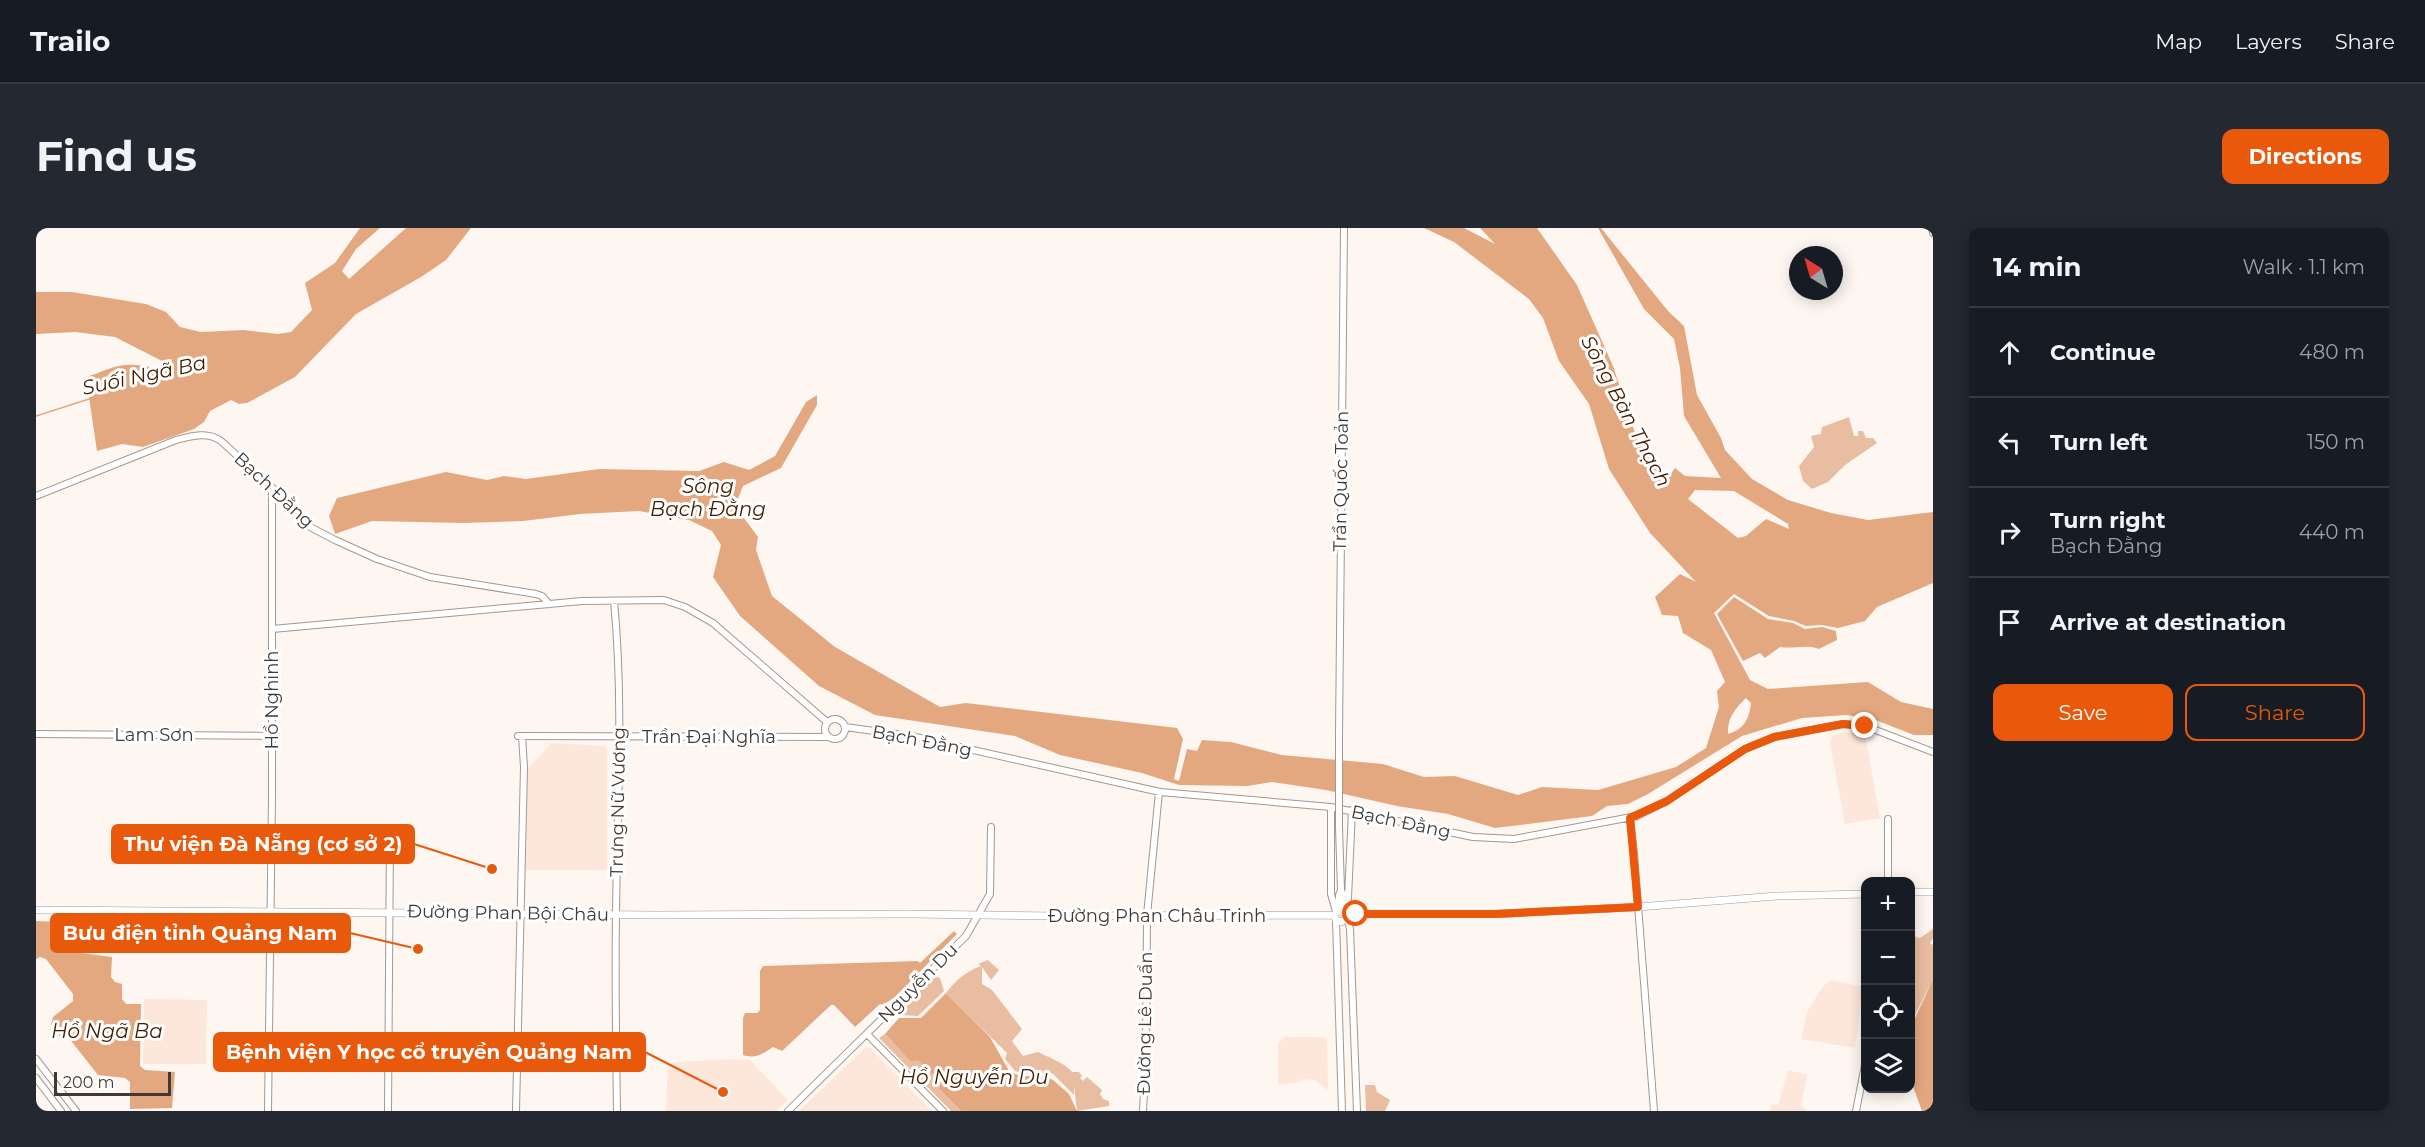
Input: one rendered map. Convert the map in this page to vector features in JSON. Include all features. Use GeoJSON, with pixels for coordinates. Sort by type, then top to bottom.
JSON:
{"type":"FeatureCollection","features":[{"type":"Feature","properties":{"kind":"main road"},"geometry":{"type":"LineString","coordinates":[[1915,892],[1933,892]]}},
{"type":"Feature","properties":{"kind":"main road","name":"Đường Phan Châu Trinh"},"geometry":{"type":"LineString","coordinates":[[980,914],[1495,914],[1638,907],[1776,896],[1861,894]]}},
{"type":"Feature","properties":{"kind":"main road","name":"Đường Phan Bội Châu"},"geometry":{"type":"LineString","coordinates":[[36,910],[389,911],[520,914],[980,914]]}},
{"type":"Feature","properties":{"kind":"street","name":"Trần Quốc Toản"},"geometry":{"type":"LineString","coordinates":[[1341,913],[1344,895],[1341,890],[1339,827],[1339,735],[1344,228]]}},
{"type":"Feature","properties":{"kind":"street"},"geometry":{"type":"LineString","coordinates":[[1932,228],[1933,232]]}},
{"type":"Feature","properties":{"kind":"street","name":"Bạch Đằng"},"geometry":{"type":"LineString","coordinates":[[36,496],[176,440],[212,436],[219,439],[272,488],[293,513],[310,527],[377,559],[430,577],[536,594],[542,596],[549,604]]}},
{"type":"Feature","properties":{"kind":"street","name":"Hồ Nghinh"},"geometry":{"type":"LineString","coordinates":[[268,1111],[272,488]]}},
{"type":"Feature","properties":{"kind":"street","name":"Trưng Nữ Vương"},"geometry":{"type":"LineString","coordinates":[[614,600],[619,680],[616,914],[617,1111]]}},
{"type":"Feature","properties":{"kind":"street"},"geometry":{"type":"LineString","coordinates":[[272,629],[549,604],[664,600],[695,612],[713,623],[827,722]]}},
{"type":"Feature","properties":{"kind":"street"},"geometry":{"type":"LineString","coordinates":[[833,718],[840,719],[845,728],[842,736],[835,739],[829,737],[825,731],[827,722],[833,718]]}},
{"type":"Feature","properties":{"kind":"street","name":"Bạch Đằng"},"geometry":{"type":"LineString","coordinates":[[845,728],[911,736],[1159,792],[1331,807],[1473,837],[1514,840],[1630,818],[1667,801],[1745,749],[1774,737],[1843,724],[1865,726],[1933,752]]}},
{"type":"Feature","properties":{"kind":"street","name":"Lam Sơn"},"geometry":{"type":"LineString","coordinates":[[36,734],[272,736]]}},
{"type":"Feature","properties":{"kind":"street","name":"Trần Đại Nghĩa"},"geometry":{"type":"LineString","coordinates":[[520,914],[524,767],[520,736],[829,737]]}},
{"type":"Feature","properties":{"kind":"street","name":"Đường Lê Duẩn"},"geometry":{"type":"LineString","coordinates":[[1143,1111],[1148,915],[1159,792]]}},
{"type":"Feature","properties":{"kind":"street"},"geometry":{"type":"LineString","coordinates":[[1331,807],[1331,894],[1350,928],[1357,1111]]}},
{"type":"Feature","properties":{"kind":"street"},"geometry":{"type":"LineString","coordinates":[[1342,1111],[1341,913],[1348,898],[1352,810]]}},
{"type":"Feature","properties":{"kind":"street"},"geometry":{"type":"LineString","coordinates":[[1630,818],[1654,1111]]}},
{"type":"Feature","properties":{"kind":"street"},"geometry":{"type":"LineString","coordinates":[[1888,819],[1888,877]]}},
{"type":"Feature","properties":{"kind":"street","name":"Nguyễn Du"},"geometry":{"type":"LineString","coordinates":[[788,1111],[966,936],[990,894],[991,827]]}},
{"type":"Feature","properties":{"kind":"street"},"geometry":{"type":"LineString","coordinates":[[388,1111],[390,836]]}},
{"type":"Feature","properties":{"kind":"street"},"geometry":{"type":"LineString","coordinates":[[516,1111],[520,914]]}},
{"type":"Feature","properties":{"kind":"street"},"geometry":{"type":"LineString","coordinates":[[867,1034],[943,1111]]}},
{"type":"Feature","properties":{"kind":"street"},"geometry":{"type":"LineString","coordinates":[[36,1059],[76,1111]]}},
{"type":"Feature","properties":{"kind":"street"},"geometry":{"type":"LineString","coordinates":[[36,1078],[61,1111]]}},
{"type":"Feature","properties":{"kind":"street"},"geometry":{"type":"LineString","coordinates":[[1856,1111],[1861,1086]]}},
{"type":"Feature","properties":{"kind":"shaded area"},"geometry":{"type":"Polygon","coordinates":[[[1849,417],[1854,436],[1858,436],[1858,431],[1863,431],[1866,438],[1873,438],[1877,443],[1845,465],[1828,482],[1812,489],[1803,481],[1799,466],[1814,447],[1811,436],[1821,434],[1822,427],[1849,417]]]}},
{"type":"Feature","properties":{"kind":"shaded area"},"geometry":{"type":"Polygon","coordinates":[[[1843,732],[1865,734],[1880,818],[1845,824],[1830,744],[1832,736],[1843,732]]]}},
{"type":"Feature","properties":{"kind":"shaded area"},"geometry":{"type":"Polygon","coordinates":[[[551,743],[605,746],[607,749],[607,870],[526,870],[527,770],[551,743]]]}},
{"type":"Feature","properties":{"kind":"shaded area"},"geometry":{"type":"Polygon","coordinates":[[[1933,929],[1933,938],[1930,943],[1933,945],[1933,979],[1915,1015],[1915,937],[1920,938],[1933,929]]]}},
{"type":"Feature","properties":{"kind":"shaded area"},"geometry":{"type":"Polygon","coordinates":[[[988,960],[999,970],[991,980],[982,967],[982,984],[992,990],[1022,1029],[1012,1041],[1023,1056],[1038,1052],[1061,1063],[1072,1072],[1079,1072],[1083,1081],[1087,1077],[1102,1090],[1100,1094],[1103,1099],[1109,1101],[1109,1106],[1077,1111],[1074,1086],[1074,1095],[1052,1073],[1024,1074],[1015,1071],[1005,1059],[1007,1053],[946,993],[961,977],[981,966],[978,964],[988,960]]]}},
{"type":"Feature","properties":{"kind":"shaded area"},"geometry":{"type":"Polygon","coordinates":[[[935,976],[940,978],[944,991],[918,1016],[901,1015],[899,1011],[935,976]]]}},
{"type":"Feature","properties":{"kind":"shaded area"},"geometry":{"type":"Polygon","coordinates":[[[1831,980],[1861,987],[1855,1048],[1801,1039],[1807,1012],[1823,986],[1831,980]]]}},
{"type":"Feature","properties":{"kind":"shaded area"},"geometry":{"type":"Polygon","coordinates":[[[144,999],[207,1000],[206,1064],[143,1064],[144,999]]]}},
{"type":"Feature","properties":{"kind":"shaded area"},"geometry":{"type":"Polygon","coordinates":[[[885,1034],[911,1062],[918,1059],[941,1082],[939,1089],[961,1111],[951,1111],[879,1038],[885,1034]]]}},
{"type":"Feature","properties":{"kind":"shaded area"},"geometry":{"type":"Polygon","coordinates":[[[1285,1037],[1323,1037],[1327,1039],[1328,1090],[1315,1080],[1303,1079],[1300,1082],[1278,1085],[1278,1043],[1285,1037]]]}},
{"type":"Feature","properties":{"kind":"shaded area"},"geometry":{"type":"Polygon","coordinates":[[[866,1047],[870,1048],[932,1111],[799,1111],[866,1047]]]}},
{"type":"Feature","properties":{"kind":"shaded area"},"geometry":{"type":"Polygon","coordinates":[[[750,1060],[788,1100],[776,1111],[666,1111],[668,1065],[677,1062],[750,1060]]]}},
{"type":"Feature","properties":{"kind":"shaded area"},"geometry":{"type":"Polygon","coordinates":[[[1788,1070],[1807,1075],[1801,1106],[1806,1109],[1805,1111],[1770,1111],[1772,1104],[1778,1105],[1788,1070]]]}},
{"type":"Feature","properties":{"kind":"shaded area"},"geometry":{"type":"Polygon","coordinates":[[[1365,1085],[1375,1085],[1377,1092],[1390,1100],[1385,1111],[1366,1111],[1365,1085]]]}},
{"type":"Feature","properties":{"kind":"water"},"geometry":{"type":"Polygon","coordinates":[[[360,228],[380,228],[356,249],[342,271],[349,279],[406,228],[471,228],[446,260],[356,314],[295,377],[247,403],[239,404],[231,400],[210,411],[204,422],[194,429],[143,447],[122,444],[97,451],[86,377],[116,366],[137,365],[159,368],[165,366],[164,362],[115,337],[75,332],[36,334],[36,292],[72,292],[146,304],[166,312],[180,327],[201,332],[244,330],[278,334],[291,332],[312,310],[305,283],[335,263],[360,228]]]}},
{"type":"Feature","properties":{"kind":"water"},"geometry":{"type":"Polygon","coordinates":[[[1424,228],[1464,228],[1495,244],[1480,228],[1537,228],[1577,285],[1613,366],[1638,442],[1665,482],[1675,468],[1685,476],[1721,478],[1684,416],[1680,368],[1674,339],[1644,309],[1598,228],[1601,228],[1668,311],[1684,326],[1697,395],[1721,438],[1725,450],[1752,479],[1788,500],[1831,513],[1868,520],[1933,512],[1933,583],[1877,607],[1865,621],[1838,628],[1822,625],[1806,626],[1769,616],[1734,594],[1714,613],[1750,680],[1768,689],[1868,682],[1901,702],[1933,709],[1933,735],[1914,735],[1873,719],[1846,715],[1802,718],[1742,736],[1628,804],[1607,806],[1592,816],[1495,828],[1448,814],[1272,782],[1247,786],[1179,785],[1142,773],[1060,755],[1015,736],[875,715],[819,686],[740,616],[713,577],[721,545],[712,531],[689,520],[639,511],[580,514],[523,521],[463,523],[372,521],[335,534],[329,516],[337,498],[446,472],[487,480],[504,476],[526,479],[599,469],[699,471],[724,462],[749,470],[775,456],[806,402],[817,395],[817,405],[781,468],[743,486],[735,506],[758,537],[756,550],[772,596],[835,647],[940,707],[966,703],[1177,728],[1183,739],[1174,779],[1179,781],[1187,749],[1197,751],[1202,740],[1231,742],[1282,755],[1383,764],[1424,777],[1455,776],[1518,795],[1542,787],[1598,790],[1676,767],[1706,748],[1719,707],[1717,691],[1725,682],[1711,650],[1683,633],[1678,616],[1662,615],[1655,597],[1680,574],[1696,582],[1650,533],[1609,469],[1589,404],[1559,361],[1543,318],[1529,299],[1454,242],[1424,228]],[[1695,490],[1688,499],[1738,538],[1746,536],[1766,519],[1789,529],[1788,524],[1734,491],[1695,490]],[[1746,698],[1732,714],[1728,734],[1742,726],[1747,719],[1751,703],[1746,698]]]}},
{"type":"Feature","properties":{"kind":"water"},"geometry":{"type":"Polygon","coordinates":[[[1734,597],[1768,619],[1793,623],[1805,629],[1822,627],[1836,631],[1837,640],[1819,649],[1780,647],[1765,658],[1760,653],[1743,661],[1717,614],[1734,597]]]}},
{"type":"Feature","properties":{"kind":"water","name":"Hồ Ngã Ba"},"geometry":{"type":"Polygon","coordinates":[[[36,921],[60,922],[60,946],[66,951],[112,957],[111,977],[115,982],[122,984],[122,999],[126,1004],[141,1004],[140,1066],[145,1070],[175,1072],[172,1108],[130,1109],[130,1082],[125,1078],[98,1075],[68,1037],[61,1038],[51,1024],[53,1017],[73,1001],[73,994],[46,959],[40,957],[36,959],[36,921]]]}},
{"type":"Feature","properties":{"kind":"water"},"geometry":{"type":"Polygon","coordinates":[[[954,931],[957,934],[895,997],[883,1005],[880,1004],[855,1027],[834,1005],[831,1005],[782,1051],[773,1047],[759,1055],[743,1055],[743,1018],[745,1013],[757,1013],[760,1010],[760,971],[763,966],[918,961],[920,963],[954,931]]]}},
{"type":"Feature","properties":{"kind":"water"},"geometry":{"type":"Polygon","coordinates":[[[1933,979],[1933,1111],[1922,1111],[1915,1092],[1915,1018],[1933,979]]]}},
{"type":"Feature","properties":{"kind":"water","name":"Hồ Nguyễn Du"},"geometry":{"type":"Polygon","coordinates":[[[946,993],[990,1037],[1009,1071],[1020,1076],[1044,1076],[1053,1080],[1069,1094],[1077,1111],[961,1111],[939,1089],[941,1082],[918,1060],[911,1062],[885,1034],[899,1018],[921,1018],[946,993]]]}},
{"type":"Feature","properties":{"kind":"waterway","name":"Suối Ngã Ba"},"geometry":{"type":"LineString","coordinates":[[36,416],[89,399]]}},
{"type":"Feature","properties":{"kind":"place","name":"Thư viện Đà Nẵng (cơ sở 2)"},"geometry":{"type":"Point","coordinates":[492,869]}},
{"type":"Feature","properties":{"kind":"place","name":"Bưu điện tỉnh Quảng Nam"},"geometry":{"type":"Point","coordinates":[418,949]}},
{"type":"Feature","properties":{"kind":"place","name":"Bệnh viện Y học cổ truyền Quảng Nam"},"geometry":{"type":"Point","coordinates":[723,1092]}},
{"type":"Feature","properties":{"kind":"route"},"geometry":{"type":"LineString","coordinates":[[1356,914],[1495,914],[1638,907],[1630,818],[1667,801],[1745,749],[1774,737],[1843,724],[1865,726]]}},
{"type":"Feature","properties":{"kind":"water label","name":"Sông Bàn Thạch"},"geometry":{"type":"Point","coordinates":[1626,411]}},
{"type":"Feature","properties":{"kind":"water label","name":"Sông Bạch Đằng"},"geometry":{"type":"Point","coordinates":[708,498]}}]}
